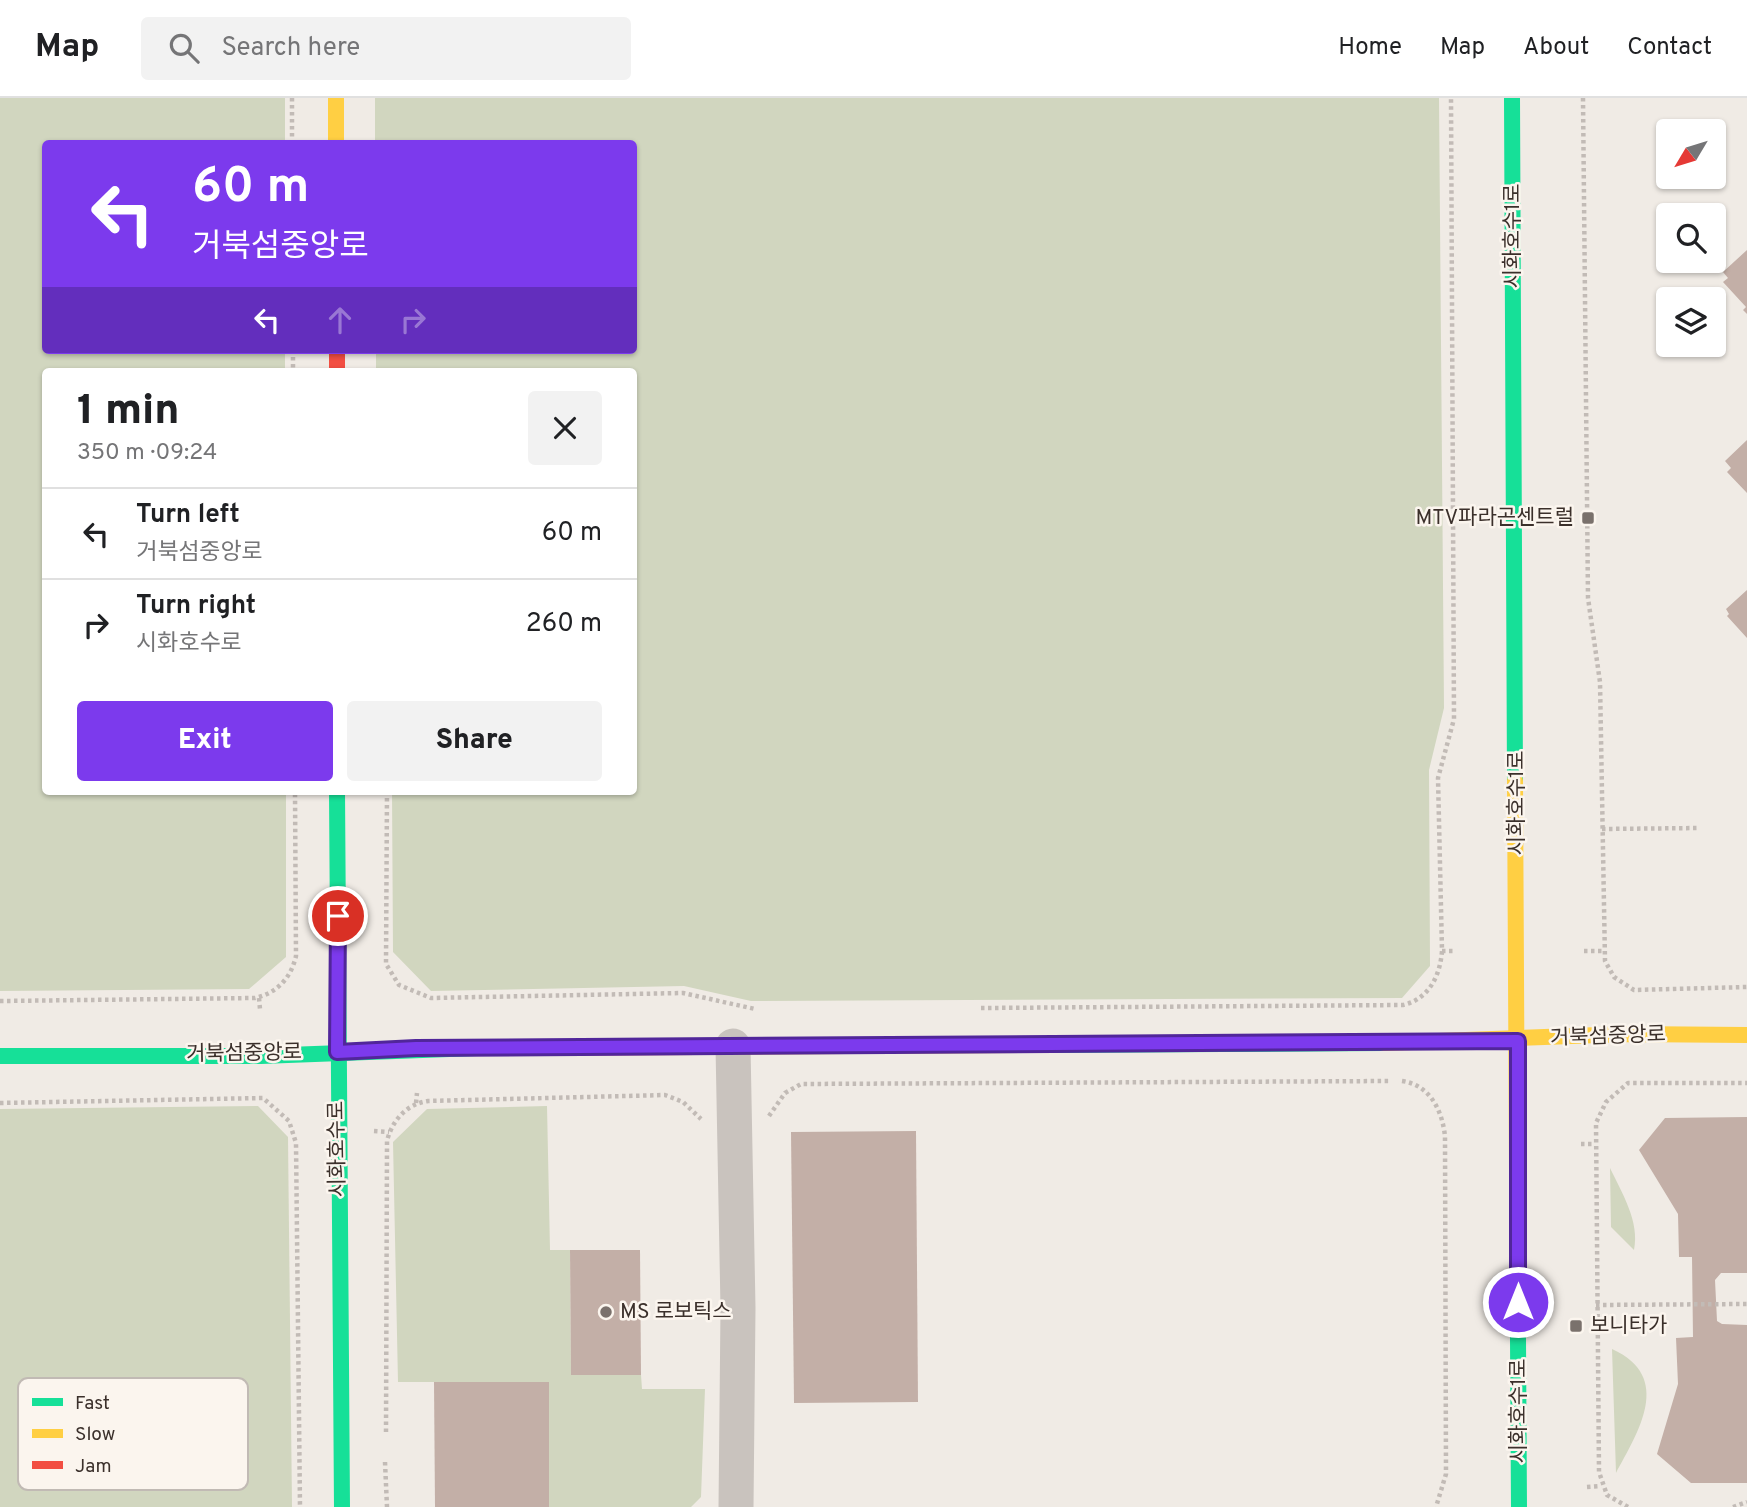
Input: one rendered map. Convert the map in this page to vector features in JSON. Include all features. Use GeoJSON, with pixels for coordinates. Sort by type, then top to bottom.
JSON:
{"type":"FeatureCollection","features":[{"type":"Feature","properties":{"kind":"street"},"geometry":{"type":"LineString","coordinates":[[336,98],[336,140]]}},
{"type":"Feature","properties":{"kind":"street","name":"시화호수1로"},"geometry":{"type":"LineString","coordinates":[[1512,98],[1519,1507]]}},
{"type":"Feature","properties":{"kind":"street","name":"시화호수로"},"geometry":{"type":"LineString","coordinates":[[337,795],[342,1507]]}},
{"type":"Feature","properties":{"kind":"street","name":"거북섬중앙로"},"geometry":{"type":"LineString","coordinates":[[0,1056],[261,1056],[416,1048],[1518,1041],[1626,1034],[1747,1035]]}},
{"type":"Feature","properties":{"kind":"street"},"geometry":{"type":"LineString","coordinates":[[733,1046],[738,1308],[736,1507]]}},
{"type":"Feature","properties":{"kind":"path"},"geometry":{"type":"LineString","coordinates":[[292,98],[292,140]]}},
{"type":"Feature","properties":{"kind":"path"},"geometry":{"type":"LineString","coordinates":[[1419,1010],[1420,999],[1439,974],[1442,951],[1437,778],[1454,719],[1451,98]]}},
{"type":"Feature","properties":{"kind":"path"},"geometry":{"type":"LineString","coordinates":[[1583,98],[1588,598],[1600,682],[1605,961],[1614,977],[1634,990],[1747,988]]}},
{"type":"Feature","properties":{"kind":"path"},"geometry":{"type":"LineString","coordinates":[[0,1001],[259,998],[268,995],[287,978],[296,956],[295,795]]}},
{"type":"Feature","properties":{"kind":"path"},"geometry":{"type":"LineString","coordinates":[[387,795],[386,964],[399,985],[418,996],[430,998],[683,993],[753,1009],[765,1009]]}},
{"type":"Feature","properties":{"kind":"path"},"geometry":{"type":"LineString","coordinates":[[1602,830],[1700,828]]}},
{"type":"Feature","properties":{"kind":"path"},"geometry":{"type":"LineString","coordinates":[[1442,951],[1453,951]]}},
{"type":"Feature","properties":{"kind":"path"},"geometry":{"type":"LineString","coordinates":[[1584,951],[1604,951]]}},
{"type":"Feature","properties":{"kind":"path"},"geometry":{"type":"LineString","coordinates":[[378,965],[386,964]]}},
{"type":"Feature","properties":{"kind":"path"},"geometry":{"type":"LineString","coordinates":[[1626,987],[1626,998]]}},
{"type":"Feature","properties":{"kind":"path"},"geometry":{"type":"LineString","coordinates":[[417,1002],[418,996]]}},
{"type":"Feature","properties":{"kind":"path"},"geometry":{"type":"LineString","coordinates":[[259,998],[260,1009]]}},
{"type":"Feature","properties":{"kind":"path"},"geometry":{"type":"LineString","coordinates":[[969,1008],[1403,1005],[1420,999]]}},
{"type":"Feature","properties":{"kind":"path"},"geometry":{"type":"LineString","coordinates":[[1627,1070],[1628,1083]]}},
{"type":"Feature","properties":{"kind":"path"},"geometry":{"type":"LineString","coordinates":[[766,1124],[778,1100],[802,1084],[1405,1080],[1417,1084],[1434,1102],[1442,1117],[1444,1146],[1446,1474],[1436,1507]]}},
{"type":"Feature","properties":{"kind":"path"},"geometry":{"type":"LineString","coordinates":[[1628,1507],[1616,1504],[1601,1486],[1594,1144],[1600,1112],[1606,1102],[1628,1083],[1747,1083]]}},
{"type":"Feature","properties":{"kind":"path"},"geometry":{"type":"LineString","coordinates":[[262,1089],[263,1098]]}},
{"type":"Feature","properties":{"kind":"path"},"geometry":{"type":"LineString","coordinates":[[416,1093],[416,1103]]}},
{"type":"Feature","properties":{"kind":"path"},"geometry":{"type":"LineString","coordinates":[[386,1432],[387,1141],[389,1132],[401,1115],[416,1103],[665,1095],[684,1102],[705,1125]]}},
{"type":"Feature","properties":{"kind":"path"},"geometry":{"type":"LineString","coordinates":[[0,1102],[263,1098],[281,1111],[294,1130],[300,1507]]}},
{"type":"Feature","properties":{"kind":"path"},"geometry":{"type":"LineString","coordinates":[[294,1130],[304,1129]]}},
{"type":"Feature","properties":{"kind":"path"},"geometry":{"type":"LineString","coordinates":[[374,1131],[389,1132]]}},
{"type":"Feature","properties":{"kind":"path"},"geometry":{"type":"LineString","coordinates":[[1581,1144],[1594,1144]]}},
{"type":"Feature","properties":{"kind":"path"},"geometry":{"type":"LineString","coordinates":[[1444,1146],[1454,1146]]}},
{"type":"Feature","properties":{"kind":"path"},"geometry":{"type":"LineString","coordinates":[[1596,1305],[1747,1304]]}},
{"type":"Feature","properties":{"kind":"path"},"geometry":{"type":"LineString","coordinates":[[385,1462],[387,1507]]}},
{"type":"Feature","properties":{"kind":"path"},"geometry":{"type":"LineString","coordinates":[[1587,1487],[1601,1486]]}},
{"type":"Feature","properties":{"kind":"path"},"geometry":{"type":"LineString","coordinates":[[1443,1490],[1452,1490]]}},
{"type":"Feature","properties":{"kind":"path"},"geometry":{"type":"LineString","coordinates":[[1733,1507],[1747,1502]]}},
{"type":"Feature","properties":{"kind":"green space"},"geometry":{"type":"Polygon","coordinates":[[[0,98],[285,98],[285,140],[42,140],[42,354],[285,354],[285,368],[42,368],[42,795],[286,795],[286,957],[249,989],[0,991],[0,98]]]}},
{"type":"Feature","properties":{"kind":"green space"},"geometry":{"type":"Polygon","coordinates":[[[375,98],[1439,98],[1444,708],[1429,770],[1430,966],[1402,998],[751,1001],[684,986],[431,991],[393,952],[392,795],[637,795],[637,368],[376,368],[376,354],[637,354],[637,140],[375,140],[375,98]]]}},
{"type":"Feature","properties":{"kind":"green space"},"geometry":{"type":"Polygon","coordinates":[[[258,1106],[288,1137],[292,1507],[0,1507],[0,1109],[258,1106]]]}},
{"type":"Feature","properties":{"kind":"green space"},"geometry":{"type":"Polygon","coordinates":[[[547,1106],[550,1250],[570,1250],[571,1375],[641,1375],[642,1389],[705,1389],[701,1497],[691,1507],[549,1507],[548,1382],[398,1382],[393,1142],[427,1109],[547,1106]]]}},
{"type":"Feature","properties":{"kind":"green space"},"geometry":{"type":"Polygon","coordinates":[[[1610,1168],[1632,1218],[1634,1250],[1611,1227],[1610,1168]]]}},
{"type":"Feature","properties":{"kind":"green space"},"geometry":{"type":"Polygon","coordinates":[[[1612,1349],[1631,1361],[1642,1374],[1646,1390],[1646,1406],[1641,1423],[1616,1473],[1612,1349]]]}},
{"type":"Feature","properties":{"kind":"building"},"geometry":{"type":"Polygon","coordinates":[[[1747,250],[1747,314],[1743,310],[1746,307],[1723,282],[1728,278],[1724,273],[1747,250]]]}},
{"type":"Feature","properties":{"kind":"building"},"geometry":{"type":"Polygon","coordinates":[[[1747,440],[1747,493],[1727,472],[1731,468],[1725,461],[1747,440]]]}},
{"type":"Feature","properties":{"kind":"building"},"geometry":{"type":"Polygon","coordinates":[[[1747,590],[1747,638],[1727,616],[1729,614],[1726,609],[1747,590]]]}},
{"type":"Feature","properties":{"kind":"building"},"geometry":{"type":"Polygon","coordinates":[[[1747,1117],[1747,1273],[1721,1273],[1715,1280],[1717,1321],[1722,1324],[1747,1325],[1747,1483],[1691,1483],[1657,1454],[1678,1384],[1676,1338],[1693,1337],[1692,1257],[1679,1257],[1678,1214],[1639,1150],[1665,1118],[1747,1117]]]}},
{"type":"Feature","properties":{"kind":"building"},"geometry":{"type":"Polygon","coordinates":[[[916,1131],[918,1402],[794,1403],[791,1132],[916,1131]]]}},
{"type":"Feature","properties":{"kind":"building","name":"MS 로보틱스"},"geometry":{"type":"Polygon","coordinates":[[[570,1250],[640,1250],[641,1375],[571,1375],[570,1250]]]}},
{"type":"Feature","properties":{"kind":"building"},"geometry":{"type":"Polygon","coordinates":[[[434,1382],[549,1382],[549,1507],[435,1507],[434,1382]]]}},
{"type":"Feature","properties":{"kind":"traffic: fast"},"geometry":{"type":"LineString","coordinates":[[1512,98],[1515,781]]}},
{"type":"Feature","properties":{"kind":"traffic: fast"},"geometry":{"type":"LineString","coordinates":[[337,795],[342,1507]]}},
{"type":"Feature","properties":{"kind":"traffic: fast"},"geometry":{"type":"LineString","coordinates":[[1028,1045],[1384,1043]]}},
{"type":"Feature","properties":{"kind":"traffic: fast"},"geometry":{"type":"LineString","coordinates":[[0,1056],[261,1056],[476,1048]]}},
{"type":"Feature","properties":{"kind":"traffic: fast"},"geometry":{"type":"LineString","coordinates":[[1517,1169],[1519,1507]]}},
{"type":"Feature","properties":{"kind":"traffic: slow"},"geometry":{"type":"LineString","coordinates":[[336,98],[336,140]]}},
{"type":"Feature","properties":{"kind":"traffic: slow"},"geometry":{"type":"LineString","coordinates":[[1515,781],[1517,1169]]}},
{"type":"Feature","properties":{"kind":"traffic: slow"},"geometry":{"type":"LineString","coordinates":[[1384,1043],[1626,1034],[1747,1035]]}},
{"type":"Feature","properties":{"kind":"traffic: slow"},"geometry":{"type":"LineString","coordinates":[[699,1047],[1028,1045]]}},
{"type":"Feature","properties":{"kind":"traffic: jam"},"geometry":{"type":"LineString","coordinates":[[337,354],[337,368]]}},
{"type":"Feature","properties":{"kind":"traffic: jam"},"geometry":{"type":"LineString","coordinates":[[476,1048],[699,1047]]}},
{"type":"Feature","properties":{"kind":"place","name":"MTV파라곤센트럴"},"geometry":{"type":"Point","coordinates":[1588,518]}},
{"type":"Feature","properties":{"kind":"place","name":"MS 로보틱스"},"geometry":{"type":"Point","coordinates":[606,1312]}},
{"type":"Feature","properties":{"kind":"place","name":"보니타가"},"geometry":{"type":"Point","coordinates":[1576,1326]}},
{"type":"Feature","properties":{"kind":"route"},"geometry":{"type":"LineString","coordinates":[[338,916],[337,1052],[416,1048],[1518,1041],[1518,1302]]}}]}
